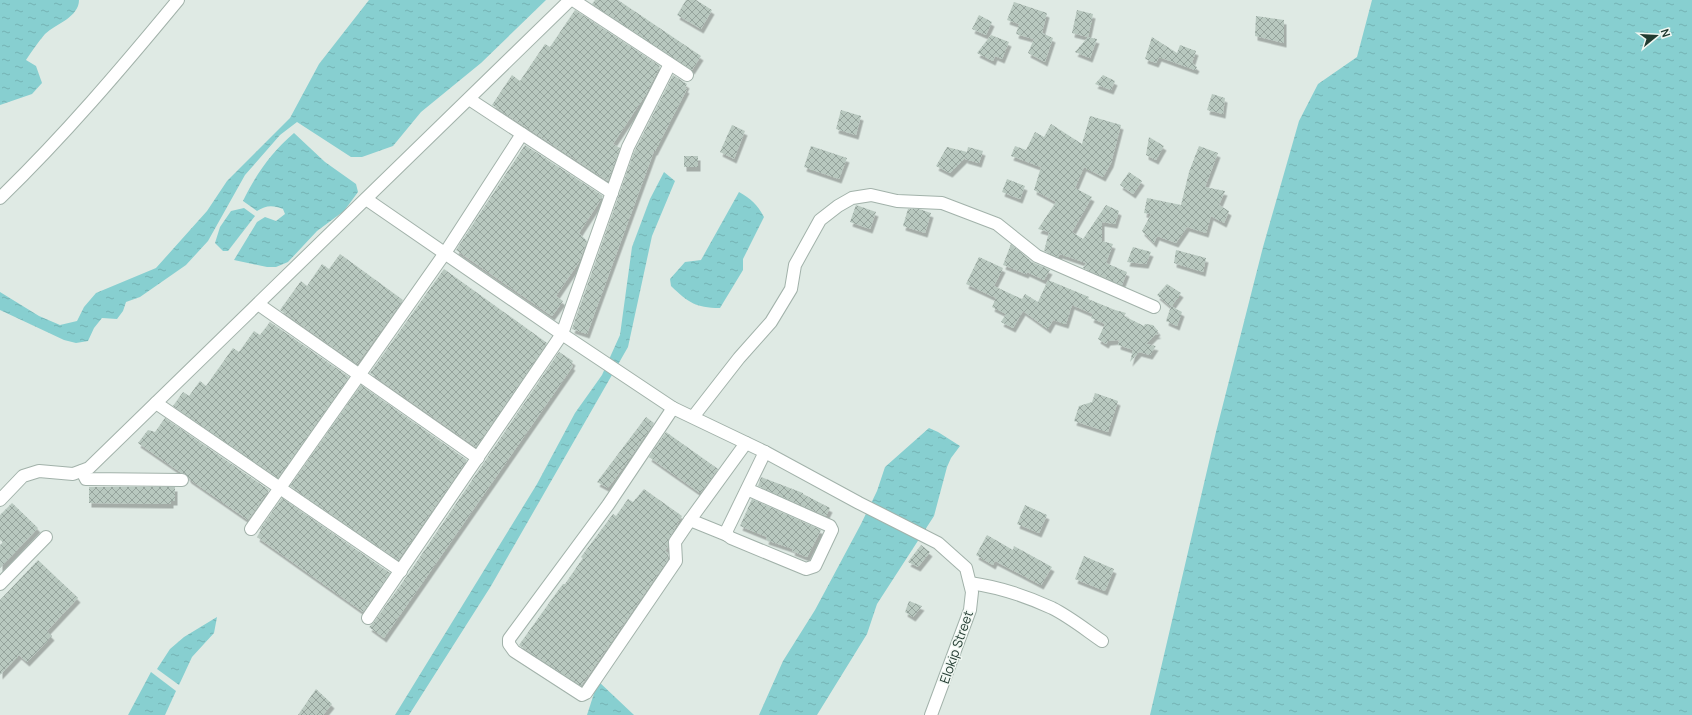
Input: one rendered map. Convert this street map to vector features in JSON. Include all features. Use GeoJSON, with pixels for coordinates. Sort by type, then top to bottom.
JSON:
{"type":"FeatureCollection","features":[{"type":"Feature","properties":{"kind":"street"},"geometry":{"type":"LineString","coordinates":[[0,198],[29,170],[108,84],[178,0]]}},
{"type":"Feature","properties":{"kind":"street"},"geometry":{"type":"LineString","coordinates":[[0,500],[23,476],[39,471],[73,474],[89,468],[572,0],[687,75]]}},
{"type":"Feature","properties":{"kind":"street"},"geometry":{"type":"LineString","coordinates":[[368,618],[562,334],[628,147],[670,64]]}},
{"type":"Feature","properties":{"kind":"street"},"geometry":{"type":"LineString","coordinates":[[469,99],[612,193]]}},
{"type":"Feature","properties":{"kind":"street"},"geometry":{"type":"LineString","coordinates":[[251,529],[445,253],[522,134]]}},
{"type":"Feature","properties":{"kind":"street"},"geometry":{"type":"LineString","coordinates":[[692,417],[739,358],[771,322],[791,290],[795,265],[820,220],[838,206],[852,198],[871,195],[897,201],[942,203],[997,224],[1037,256],[1154,307]]}},
{"type":"Feature","properties":{"kind":"street","name":"Elokip Street"},"geometry":{"type":"LineString","coordinates":[[366,198],[562,334],[673,408],[765,452],[859,504],[938,543],[966,568],[972,592],[970,610],[931,715]]}},
{"type":"Feature","properties":{"kind":"street"},"geometry":{"type":"LineString","coordinates":[[258,304],[478,458]]}},
{"type":"Feature","properties":{"kind":"street"},"geometry":{"type":"LineString","coordinates":[[156,403],[401,571]]}},
{"type":"Feature","properties":{"kind":"street"},"geometry":{"type":"LineString","coordinates":[[673,408],[608,505],[509,639],[509,644],[514,651],[577,693],[582,695],[586,693],[676,561],[675,542],[746,443]]}},
{"type":"Feature","properties":{"kind":"street"},"geometry":{"type":"LineString","coordinates":[[727,535],[727,530],[765,452]]}},
{"type":"Feature","properties":{"kind":"street"},"geometry":{"type":"LineString","coordinates":[[82,470],[86,479],[182,480]]}},
{"type":"Feature","properties":{"kind":"street"},"geometry":{"type":"LineString","coordinates":[[690,520],[806,569],[815,566],[832,530],[830,526],[747,490]]}},
{"type":"Feature","properties":{"kind":"street"},"geometry":{"type":"LineString","coordinates":[[0,584],[46,537]]}},
{"type":"Feature","properties":{"kind":"street"},"geometry":{"type":"LineString","coordinates":[[970,583],[992,586],[1030,598],[1052,608],[1102,641]]}},
{"type":"Feature","properties":{"kind":"water"},"geometry":{"type":"Polygon","coordinates":[[[0,0],[79,0],[78,6],[71,16],[45,34],[26,60],[36,66],[42,83],[32,94],[0,105],[0,0]]]}},
{"type":"Feature","properties":{"kind":"water"},"geometry":{"type":"Polygon","coordinates":[[[369,0],[546,0],[481,63],[421,112],[393,146],[362,157],[351,157],[297,122],[280,135],[245,175],[208,241],[186,265],[140,297],[126,302],[123,311],[117,319],[102,318],[94,328],[88,341],[76,343],[64,340],[0,310],[0,292],[39,316],[60,325],[77,321],[84,307],[96,293],[156,268],[207,211],[227,181],[290,118],[319,64],[369,0]]]}},
{"type":"Feature","properties":{"kind":"water"},"geometry":{"type":"Polygon","coordinates":[[[1372,0],[1692,0],[1692,715],[1150,715],[1216,432],[1263,247],[1299,121],[1318,84],[1357,57],[1372,0]]]}},
{"type":"Feature","properties":{"kind":"water"},"geometry":{"type":"Polygon","coordinates":[[[294,133],[325,162],[356,184],[358,192],[344,211],[317,231],[288,262],[276,267],[267,267],[234,260],[257,222],[265,217],[276,221],[285,214],[283,209],[273,206],[257,211],[243,201],[265,164],[278,148],[294,133]]]}},
{"type":"Feature","properties":{"kind":"water"},"geometry":{"type":"Polygon","coordinates":[[[664,172],[675,181],[652,236],[628,347],[491,586],[409,715],[395,715],[537,484],[575,413],[602,375],[620,335],[632,247],[650,199],[664,172]]]}},
{"type":"Feature","properties":{"kind":"water"},"geometry":{"type":"Polygon","coordinates":[[[739,192],[753,202],[764,217],[743,259],[743,270],[720,308],[704,307],[692,303],[671,286],[670,279],[685,262],[701,260],[739,192]]]}},
{"type":"Feature","properties":{"kind":"water"},"geometry":{"type":"Polygon","coordinates":[[[244,208],[255,216],[228,251],[223,251],[215,243],[220,227],[231,211],[244,208]]]}},
{"type":"Feature","properties":{"kind":"water"},"geometry":{"type":"Polygon","coordinates":[[[929,428],[960,446],[951,458],[947,467],[934,516],[877,604],[867,634],[817,715],[759,715],[783,661],[815,610],[861,524],[877,491],[885,467],[929,428]]]}},
{"type":"Feature","properties":{"kind":"water"},"geometry":{"type":"Polygon","coordinates":[[[217,617],[214,633],[192,657],[179,685],[157,669],[170,649],[184,637],[217,617]]]}},
{"type":"Feature","properties":{"kind":"water"},"geometry":{"type":"Polygon","coordinates":[[[151,672],[176,691],[165,715],[128,715],[151,672]]]}},
{"type":"Feature","properties":{"kind":"water"},"geometry":{"type":"Polygon","coordinates":[[[598,681],[634,715],[587,715],[598,681]]]}},
{"type":"Feature","properties":{"kind":"building"},"geometry":{"type":"Polygon","coordinates":[[[595,0],[618,0],[701,56],[692,70],[592,4],[595,0]]]}},
{"type":"Feature","properties":{"kind":"building"},"geometry":{"type":"Polygon","coordinates":[[[686,0],[696,0],[712,10],[701,29],[677,15],[686,0]]]}},
{"type":"Feature","properties":{"kind":"building"},"geometry":{"type":"Polygon","coordinates":[[[1014,2],[1047,13],[1042,33],[1053,38],[1045,62],[1028,53],[1034,39],[1016,34],[1019,24],[1007,20],[1014,2]]]}},
{"type":"Feature","properties":{"kind":"building"},"geometry":{"type":"Polygon","coordinates":[[[575,10],[660,66],[646,94],[613,144],[620,148],[608,181],[492,105],[512,75],[520,81],[545,44],[550,47],[575,10]]]}},
{"type":"Feature","properties":{"kind":"building"},"geometry":{"type":"Polygon","coordinates":[[[1077,10],[1093,14],[1088,37],[1072,33],[1077,10]]]}},
{"type":"Feature","properties":{"kind":"building"},"geometry":{"type":"Polygon","coordinates":[[[979,15],[992,22],[986,35],[972,29],[979,15]]]}},
{"type":"Feature","properties":{"kind":"building"},"geometry":{"type":"Polygon","coordinates":[[[1256,16],[1284,20],[1284,43],[1255,36],[1256,16]]]}},
{"type":"Feature","properties":{"kind":"building"},"geometry":{"type":"Polygon","coordinates":[[[991,35],[1009,42],[1002,59],[995,56],[993,61],[977,53],[991,35]]]}},
{"type":"Feature","properties":{"kind":"building"},"geometry":{"type":"Polygon","coordinates":[[[1088,37],[1097,39],[1090,58],[1075,52],[1088,37]]]}},
{"type":"Feature","properties":{"kind":"building"},"geometry":{"type":"Polygon","coordinates":[[[1152,37],[1177,53],[1180,45],[1196,51],[1192,63],[1197,67],[1195,70],[1159,57],[1156,63],[1145,59],[1152,37]]]}},
{"type":"Feature","properties":{"kind":"building"},"geometry":{"type":"Polygon","coordinates":[[[673,75],[687,84],[685,88],[687,89],[654,151],[587,334],[572,329],[634,152],[673,75]]]}},
{"type":"Feature","properties":{"kind":"building"},"geometry":{"type":"Polygon","coordinates":[[[1103,75],[1115,81],[1111,90],[1095,84],[1103,75]]]}},
{"type":"Feature","properties":{"kind":"building"},"geometry":{"type":"Polygon","coordinates":[[[1212,94],[1225,98],[1223,114],[1207,110],[1212,94]]]}},
{"type":"Feature","properties":{"kind":"building"},"geometry":{"type":"Polygon","coordinates":[[[841,110],[861,116],[856,135],[836,129],[841,110]]]}},
{"type":"Feature","properties":{"kind":"building"},"geometry":{"type":"Polygon","coordinates":[[[1090,116],[1121,125],[1111,163],[1103,177],[1084,167],[1075,188],[1092,197],[1072,232],[1083,239],[1106,205],[1119,211],[1115,224],[1102,222],[1102,241],[1113,244],[1106,263],[1127,272],[1122,285],[1083,268],[1086,263],[1060,254],[1058,257],[1044,251],[1049,232],[1038,229],[1056,202],[1034,190],[1041,167],[1011,156],[1015,146],[1026,150],[1035,132],[1044,137],[1051,124],[1082,144],[1090,116]]]}},
{"type":"Feature","properties":{"kind":"building"},"geometry":{"type":"Polygon","coordinates":[[[732,125],[745,131],[734,159],[720,152],[732,125]]]}},
{"type":"Feature","properties":{"kind":"building"},"geometry":{"type":"Polygon","coordinates":[[[1149,137],[1164,146],[1156,160],[1146,155],[1149,137]]]}},
{"type":"Feature","properties":{"kind":"building"},"geometry":{"type":"Polygon","coordinates":[[[525,145],[603,196],[579,233],[587,241],[579,262],[556,296],[563,301],[552,316],[456,250],[525,145]]]}},
{"type":"Feature","properties":{"kind":"building"},"geometry":{"type":"Polygon","coordinates":[[[811,146],[847,158],[839,179],[804,167],[811,146]]]}},
{"type":"Feature","properties":{"kind":"building"},"geometry":{"type":"Polygon","coordinates":[[[1199,146],[1218,153],[1205,187],[1225,191],[1219,205],[1229,211],[1224,223],[1211,216],[1206,233],[1187,227],[1176,243],[1157,236],[1154,243],[1142,231],[1151,214],[1144,213],[1147,198],[1181,205],[1189,172],[1199,146]]]}},
{"type":"Feature","properties":{"kind":"building"},"geometry":{"type":"Polygon","coordinates":[[[947,147],[967,152],[968,147],[983,151],[979,163],[965,159],[966,157],[950,173],[936,166],[947,147]]]}},
{"type":"Feature","properties":{"kind":"building"},"geometry":{"type":"Polygon","coordinates":[[[684,156],[698,156],[698,167],[684,167],[684,156]]]}},
{"type":"Feature","properties":{"kind":"building"},"geometry":{"type":"Polygon","coordinates":[[[1129,172],[1142,181],[1133,194],[1120,185],[1129,172]]]}},
{"type":"Feature","properties":{"kind":"building"},"geometry":{"type":"Polygon","coordinates":[[[1007,179],[1025,186],[1020,199],[1002,192],[1007,179]]]}},
{"type":"Feature","properties":{"kind":"building"},"geometry":{"type":"Polygon","coordinates":[[[856,205],[876,212],[870,229],[850,222],[856,205]]]}},
{"type":"Feature","properties":{"kind":"building"},"geometry":{"type":"Polygon","coordinates":[[[908,209],[919,209],[931,213],[925,233],[903,226],[908,209]]]}},
{"type":"Feature","properties":{"kind":"building"},"geometry":{"type":"Polygon","coordinates":[[[1011,244],[1032,262],[1050,270],[1044,280],[1027,272],[1026,274],[1003,265],[1011,244]]]}},
{"type":"Feature","properties":{"kind":"building"},"geometry":{"type":"Polygon","coordinates":[[[1133,247],[1151,252],[1146,264],[1127,262],[1133,247]]]}},
{"type":"Feature","properties":{"kind":"building"},"geometry":{"type":"Polygon","coordinates":[[[1176,250],[1206,258],[1203,272],[1174,263],[1176,250]]]}},
{"type":"Feature","properties":{"kind":"building"},"geometry":{"type":"Polygon","coordinates":[[[340,254],[403,300],[357,364],[280,310],[301,281],[307,286],[322,264],[329,269],[340,254]]]}},
{"type":"Feature","properties":{"kind":"building"},"geometry":{"type":"Polygon","coordinates":[[[979,257],[1003,268],[994,286],[1022,299],[1025,294],[1038,302],[1048,280],[1089,297],[1088,299],[1126,313],[1124,316],[1144,326],[1145,324],[1153,325],[1158,331],[1156,333],[1159,334],[1155,335],[1146,344],[1156,346],[1150,355],[1139,352],[1130,362],[1133,350],[1118,345],[1119,340],[1108,341],[1106,344],[1098,339],[1105,324],[1091,318],[1093,314],[1072,305],[1066,324],[1053,320],[1048,329],[1023,311],[1013,328],[1001,322],[1006,314],[992,307],[996,298],[966,284],[979,257]]]}},
{"type":"Feature","properties":{"kind":"building"},"geometry":{"type":"Polygon","coordinates":[[[444,269],[547,343],[476,447],[370,373],[444,269]]]}},
{"type":"Feature","properties":{"kind":"building"},"geometry":{"type":"Polygon","coordinates":[[[1167,284],[1181,293],[1171,307],[1157,295],[1167,284]]]}},
{"type":"Feature","properties":{"kind":"building"},"geometry":{"type":"Polygon","coordinates":[[[1171,306],[1182,312],[1177,326],[1166,321],[1171,306]]]}},
{"type":"Feature","properties":{"kind":"building"},"geometry":{"type":"Polygon","coordinates":[[[270,322],[349,377],[278,478],[173,406],[183,392],[189,396],[200,381],[206,386],[233,348],[239,352],[254,331],[260,335],[270,322]]]}},
{"type":"Feature","properties":{"kind":"building"},"geometry":{"type":"Polygon","coordinates":[[[559,352],[573,361],[571,365],[573,366],[384,638],[369,627],[407,576],[559,352]]]}},
{"type":"Feature","properties":{"kind":"building"},"geometry":{"type":"Polygon","coordinates":[[[361,385],[467,460],[398,560],[290,486],[361,385]]]}},
{"type":"Feature","properties":{"kind":"building"},"geometry":{"type":"Polygon","coordinates":[[[1095,393],[1118,401],[1108,432],[1074,421],[1079,406],[1092,402],[1095,393]]]}},
{"type":"Feature","properties":{"kind":"building"},"geometry":{"type":"Polygon","coordinates":[[[646,417],[654,423],[608,488],[597,482],[646,417]]]}},
{"type":"Feature","properties":{"kind":"building"},"geometry":{"type":"Polygon","coordinates":[[[165,418],[269,490],[248,520],[189,479],[186,474],[180,472],[138,443],[148,430],[155,432],[165,418]]]}},
{"type":"Feature","properties":{"kind":"building"},"geometry":{"type":"Polygon","coordinates":[[[666,432],[718,469],[700,493],[649,457],[666,432]]]}},
{"type":"Feature","properties":{"kind":"building"},"geometry":{"type":"Polygon","coordinates":[[[761,477],[803,493],[830,508],[826,516],[758,486],[761,477]]]}},
{"type":"Feature","properties":{"kind":"building"},"geometry":{"type":"Polygon","coordinates":[[[89,487],[175,487],[175,501],[171,501],[171,504],[89,503],[89,487]]]}},
{"type":"Feature","properties":{"kind":"building"},"geometry":{"type":"Polygon","coordinates":[[[644,489],[682,516],[669,538],[668,546],[665,551],[668,553],[668,559],[581,686],[519,645],[563,584],[565,584],[583,558],[581,557],[613,514],[616,516],[628,499],[633,502],[644,489]]]}},
{"type":"Feature","properties":{"kind":"building"},"geometry":{"type":"Polygon","coordinates":[[[282,498],[390,573],[363,612],[257,537],[261,530],[260,529],[282,498]]]}},
{"type":"Feature","properties":{"kind":"building"},"geometry":{"type":"Polygon","coordinates":[[[752,499],[821,530],[807,557],[792,551],[793,549],[766,540],[767,537],[740,526],[752,499]]]}},
{"type":"Feature","properties":{"kind":"building"},"geometry":{"type":"Polygon","coordinates":[[[12,503],[38,528],[0,568],[0,545],[3,542],[0,540],[0,515],[12,503]]]}},
{"type":"Feature","properties":{"kind":"building"},"geometry":{"type":"Polygon","coordinates":[[[1025,505],[1047,515],[1039,533],[1017,524],[1025,505]]]}},
{"type":"Feature","properties":{"kind":"building"},"geometry":{"type":"Polygon","coordinates":[[[987,535],[1013,550],[1014,546],[1052,567],[1041,585],[995,561],[993,565],[976,555],[987,535]]]}},
{"type":"Feature","properties":{"kind":"building"},"geometry":{"type":"Polygon","coordinates":[[[921,545],[930,552],[918,567],[908,562],[921,545]]]}},
{"type":"Feature","properties":{"kind":"building"},"geometry":{"type":"Polygon","coordinates":[[[1084,556],[1114,569],[1105,591],[1075,579],[1084,556]]]}},
{"type":"Feature","properties":{"kind":"building"},"geometry":{"type":"Polygon","coordinates":[[[38,560],[78,598],[47,631],[52,636],[27,662],[19,655],[0,675],[0,600],[38,560]]]}},
{"type":"Feature","properties":{"kind":"building"},"geometry":{"type":"Polygon","coordinates":[[[909,601],[922,606],[913,617],[905,612],[909,601]]]}},
{"type":"Feature","properties":{"kind":"building"},"geometry":{"type":"Polygon","coordinates":[[[316,689],[332,704],[323,715],[298,715],[316,689]]]}}]}
